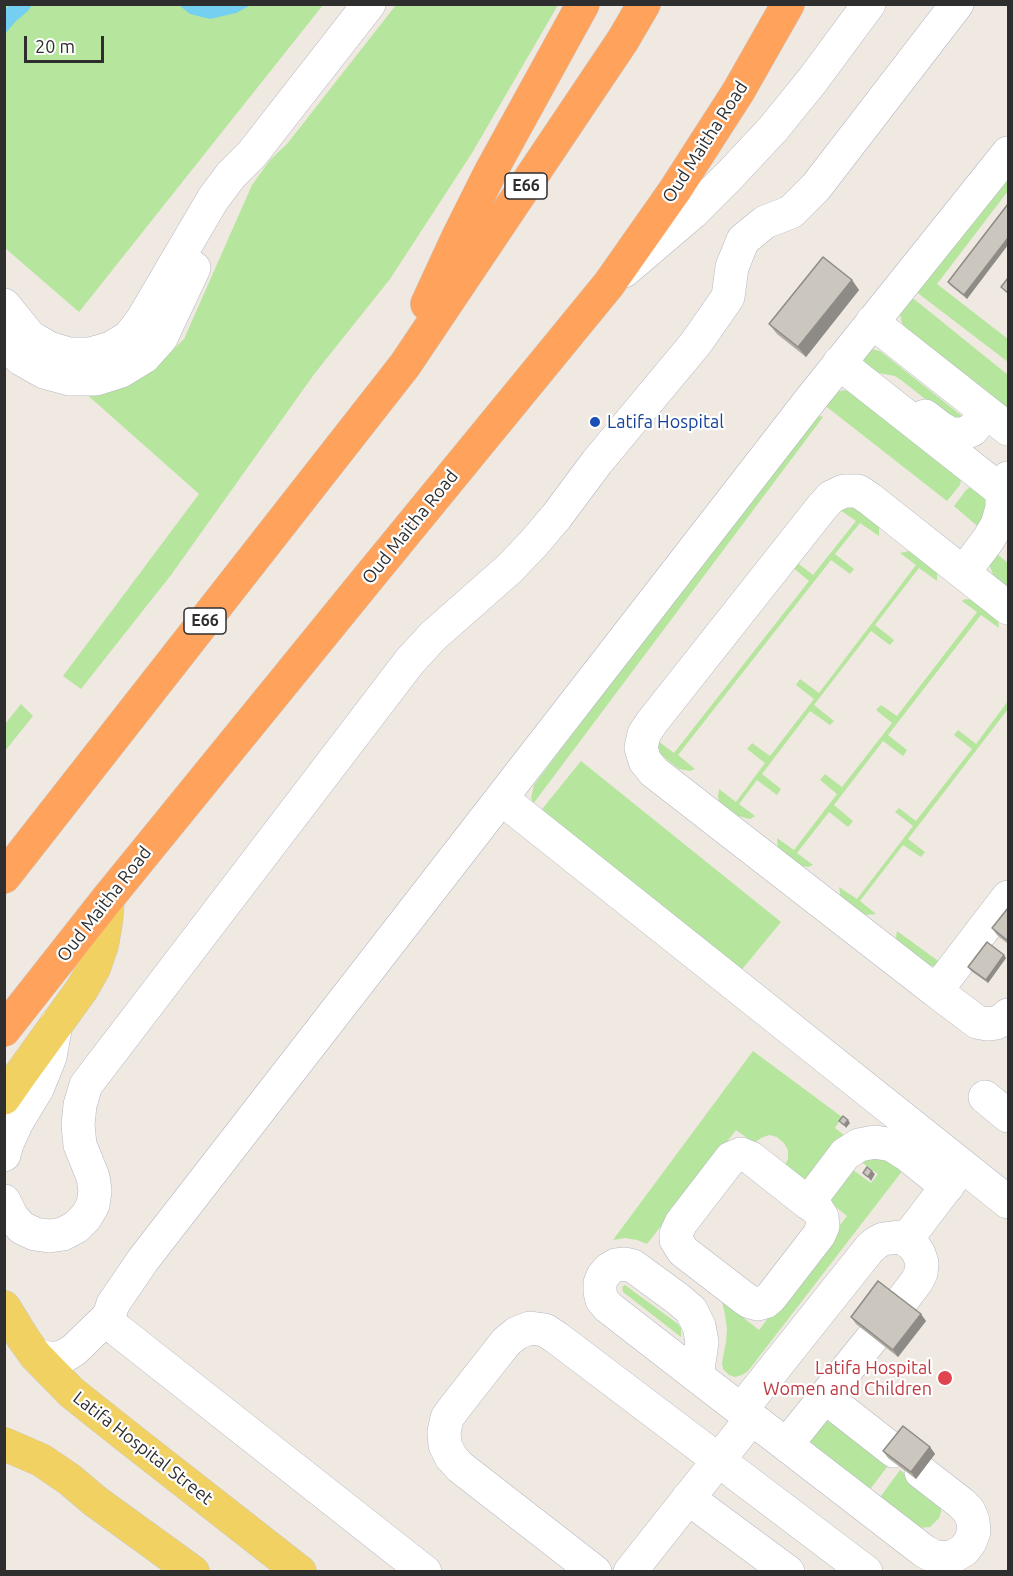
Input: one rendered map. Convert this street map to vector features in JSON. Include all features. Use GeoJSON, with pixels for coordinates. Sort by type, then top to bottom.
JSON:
{"type":"FeatureCollection","features":[{"type":"Feature","properties":{"kind":"highway"},"geometry":{"type":"LineString","coordinates":[[405,365],[428,302],[458,237],[490,173],[583,4]]}},
{"type":"Feature","properties":{"kind":"highway","name":"E66"},"geometry":{"type":"LineString","coordinates":[[4,877],[405,365],[623,40],[644,4]]}},
{"type":"Feature","properties":{"kind":"highway","name":"Oud Maitha Road"},"geometry":{"type":"LineString","coordinates":[[4,1030],[108,898],[609,284],[682,180],[738,92],[788,4]]}},
{"type":"Feature","properties":{"kind":"main road"},"geometry":{"type":"LineString","coordinates":[[4,1098],[82,989],[94,968],[102,945],[108,898]]}},
{"type":"Feature","properties":{"kind":"main road","name":"Latifa Hospital Street"},"geometry":{"type":"LineString","coordinates":[[4,1306],[35,1355],[80,1399],[300,1572]]}},
{"type":"Feature","properties":{"kind":"main road"},"geometry":{"type":"LineString","coordinates":[[4,1444],[41,1460],[193,1572]]}},
{"type":"Feature","properties":{"kind":"street"},"geometry":{"type":"LineString","coordinates":[[4,305],[30,337],[49,348],[69,354],[90,354],[111,348],[129,337],[142,321],[213,199],[231,175],[252,154],[369,4]]}},
{"type":"Feature","properties":{"kind":"street"},"geometry":{"type":"LineString","coordinates":[[609,284],[692,213],[773,129],[806,89],[869,4]]}},
{"type":"Feature","properties":{"kind":"street"},"geometry":{"type":"LineString","coordinates":[[4,1201],[12,1217],[22,1228],[35,1234],[49,1236],[63,1234],[76,1227],[86,1217],[93,1205],[95,1191],[93,1177],[80,1145],[78,1125],[80,1105],[86,1085],[410,661],[441,629],[533,544],[597,462],[696,343],[728,297],[732,267],[743,240],[765,222],[791,212],[816,187],[957,4]]}},
{"type":"Feature","properties":{"kind":"street"},"geometry":{"type":"LineString","coordinates":[[425,1572],[112,1325],[110,1316],[113,1304],[143,1260],[838,363],[1008,153]]}},
{"type":"Feature","properties":{"kind":"street"},"geometry":{"type":"LineString","coordinates":[[4,342],[21,359],[44,372],[70,380],[96,379],[113,374],[144,357],[161,338],[252,154]]}},
{"type":"Feature","properties":{"kind":"street"},"geometry":{"type":"LineString","coordinates":[[872,322],[997,421]]}},
{"type":"Feature","properties":{"kind":"street"},"geometry":{"type":"LineString","coordinates":[[838,363],[1006,488],[997,525],[964,572]]}},
{"type":"Feature","properties":{"kind":"street"},"geometry":{"type":"LineString","coordinates":[[879,395],[900,398],[951,434],[962,434],[997,421]]}},
{"type":"Feature","properties":{"kind":"street"},"geometry":{"type":"LineString","coordinates":[[1008,608],[870,499],[858,491],[844,491],[831,496],[652,722],[644,734],[641,748],[645,761],[654,772],[977,1022],[996,1023],[1008,1015]]}},
{"type":"Feature","properties":{"kind":"street"},"geometry":{"type":"LineString","coordinates":[[502,799],[955,1176]]}},
{"type":"Feature","properties":{"kind":"street"},"geometry":{"type":"LineString","coordinates":[[936,991],[1008,897]]}},
{"type":"Feature","properties":{"kind":"street"},"geometry":{"type":"LineString","coordinates":[[4,1155],[7,1143],[37,1089],[50,1057],[56,1024]]}},
{"type":"Feature","properties":{"kind":"street"},"geometry":{"type":"LineString","coordinates":[[808,1203],[845,1154],[859,1145],[875,1142],[892,1145],[906,1154],[1008,1202]]}},
{"type":"Feature","properties":{"kind":"street"},"geometry":{"type":"LineString","coordinates":[[736,1155],[746,1155],[808,1203],[817,1209],[822,1217],[823,1226],[819,1235],[771,1297],[758,1304],[744,1298],[683,1251],[676,1240],[681,1223],[731,1158],[736,1155]]}},
{"type":"Feature","properties":{"kind":"street"},"geometry":{"type":"LineString","coordinates":[[906,1240],[955,1176]]}},
{"type":"Feature","properties":{"kind":"street"},"geometry":{"type":"LineString","coordinates":[[630,1572],[718,1460],[747,1414],[876,1243],[891,1237],[906,1240],[914,1246],[920,1254],[922,1263],[917,1281],[901,1302]]}},
{"type":"Feature","properties":{"kind":"street"},"geometry":{"type":"LineString","coordinates":[[35,1355],[58,1358],[66,1355],[110,1316]]}},
{"type":"Feature","properties":{"kind":"street"},"geometry":{"type":"LineString","coordinates":[[595,1572],[460,1467],[451,1457],[445,1445],[444,1432],[447,1419],[506,1342],[517,1333],[530,1328],[545,1330],[557,1338],[866,1572]]}},
{"type":"Feature","properties":{"kind":"street"},"geometry":{"type":"LineString","coordinates":[[787,1444],[873,1337]]}},
{"type":"Feature","properties":{"kind":"street"},"geometry":{"type":"LineString","coordinates":[[697,1376],[924,1551],[944,1558],[954,1556],[964,1550],[970,1542],[974,1532],[973,1521],[969,1511],[961,1503],[921,1472]]}},
{"type":"Feature","properties":{"kind":"street"},"geometry":{"type":"LineString","coordinates":[[825,1397],[894,1451]]}},
{"type":"Feature","properties":{"kind":"street"},"geometry":{"type":"LineString","coordinates":[[688,1498],[788,1572]]}},
{"type":"Feature","properties":{"kind":"green space"},"geometry":{"type":"Polygon","coordinates":[[[5,5],[323,5],[79,312],[5,248],[5,5]]]}},
{"type":"Feature","properties":{"kind":"green space"},"geometry":{"type":"Polygon","coordinates":[[[396,5],[558,5],[472,153],[390,279],[315,373],[171,575],[81,689],[63,676],[199,494],[84,392],[126,385],[148,374],[184,339],[252,185],[396,5]]]}},
{"type":"Feature","properties":{"kind":"green space"},"geometry":{"type":"Polygon","coordinates":[[[1008,165],[1008,191],[937,284],[1008,339],[1008,362],[917,291],[1008,165]]]}},
{"type":"Feature","properties":{"kind":"green space"},"geometry":{"type":"Polygon","coordinates":[[[910,298],[1008,375],[1008,412],[906,330],[900,315],[900,306],[910,298]]]}},
{"type":"Feature","properties":{"kind":"green space"},"geometry":{"type":"Polygon","coordinates":[[[871,349],[880,351],[962,416],[957,424],[895,376],[879,373],[866,365],[864,356],[871,349]]]}},
{"type":"Feature","properties":{"kind":"green space"},"geometry":{"type":"Polygon","coordinates":[[[844,390],[851,392],[961,480],[960,485],[947,501],[823,404],[836,392],[844,390]]]}},
{"type":"Feature","properties":{"kind":"green space"},"geometry":{"type":"Polygon","coordinates":[[[816,415],[823,417],[533,804],[531,798],[534,785],[811,418],[816,415]]]}},
{"type":"Feature","properties":{"kind":"green space"},"geometry":{"type":"Polygon","coordinates":[[[970,487],[987,498],[983,531],[954,506],[970,487]]]}},
{"type":"Feature","properties":{"kind":"green space"},"geometry":{"type":"Polygon","coordinates":[[[848,506],[856,508],[879,527],[879,536],[860,523],[835,554],[854,569],[850,574],[831,560],[678,755],[695,769],[690,771],[679,769],[656,751],[658,741],[674,753],[809,581],[791,566],[795,561],[813,575],[856,521],[840,510],[848,506]]]}},
{"type":"Feature","properties":{"kind":"green space"},"geometry":{"type":"Polygon","coordinates":[[[909,551],[937,573],[937,581],[919,568],[875,625],[894,640],[890,645],[871,631],[814,705],[834,721],[830,725],[810,711],[762,774],[781,789],[777,795],[757,780],[739,804],[755,816],[750,819],[738,816],[719,801],[719,789],[736,802],[765,763],[747,749],[752,743],[770,756],[814,699],[796,685],[800,679],[819,693],[916,565],[900,553],[909,551]]]}},
{"type":"Feature","properties":{"kind":"green space"},"geometry":{"type":"Polygon","coordinates":[[[997,554],[1008,563],[1008,590],[997,584],[990,567],[990,563],[997,554]]]}},
{"type":"Feature","properties":{"kind":"green space"},"geometry":{"type":"Polygon","coordinates":[[[974,600],[998,621],[999,628],[981,615],[888,735],[907,750],[903,756],[883,741],[834,805],[853,821],[848,827],[829,812],[797,853],[813,865],[802,866],[778,850],[777,838],[794,850],[837,794],[820,780],[825,774],[842,787],[892,723],[876,710],[881,705],[897,716],[977,612],[962,601],[974,600]]]}},
{"type":"Feature","properties":{"kind":"green space"},"geometry":{"type":"Polygon","coordinates":[[[1008,701],[1008,709],[908,839],[925,852],[921,857],[903,845],[860,901],[876,914],[865,915],[841,899],[839,887],[857,899],[913,826],[895,812],[899,808],[916,821],[972,749],[954,735],[958,730],[976,744],[1008,701]]]}},
{"type":"Feature","properties":{"kind":"green space"},"geometry":{"type":"Polygon","coordinates":[[[21,704],[33,716],[5,751],[5,724],[21,704]]]}},
{"type":"Feature","properties":{"kind":"green space"},"geometry":{"type":"Polygon","coordinates":[[[581,761],[781,922],[739,973],[539,813],[581,761]]]}},
{"type":"Feature","properties":{"kind":"green space"},"geometry":{"type":"Polygon","coordinates":[[[897,931],[941,963],[927,966],[897,942],[897,931]]]}},
{"type":"Feature","properties":{"kind":"green space"},"geometry":{"type":"Polygon","coordinates":[[[753,1051],[842,1117],[835,1128],[844,1135],[807,1184],[784,1167],[788,1159],[788,1150],[777,1137],[769,1135],[754,1143],[736,1130],[647,1244],[625,1238],[613,1240],[753,1051]]]}},
{"type":"Feature","properties":{"kind":"green space"},"geometry":{"type":"Polygon","coordinates":[[[878,1154],[903,1170],[748,1371],[735,1377],[729,1375],[723,1369],[722,1363],[727,1329],[722,1301],[759,1330],[847,1216],[826,1199],[849,1167],[871,1183],[878,1174],[857,1159],[878,1154]]]}},
{"type":"Feature","properties":{"kind":"green space"},"geometry":{"type":"Polygon","coordinates":[[[625,1285],[678,1324],[681,1328],[681,1337],[623,1292],[622,1287],[625,1285]]]}},
{"type":"Feature","properties":{"kind":"green space"},"geometry":{"type":"Polygon","coordinates":[[[827,1414],[890,1463],[868,1492],[804,1442],[827,1414]]]}},
{"type":"Feature","properties":{"kind":"green space"},"geometry":{"type":"Polygon","coordinates":[[[900,1470],[933,1495],[941,1505],[939,1518],[930,1527],[917,1528],[878,1500],[900,1470]]]}},
{"type":"Feature","properties":{"kind":"water"},"geometry":{"type":"Polygon","coordinates":[[[9,5],[32,5],[5,34],[5,10],[9,5]]]}},
{"type":"Feature","properties":{"kind":"water"},"geometry":{"type":"Polygon","coordinates":[[[179,5],[251,5],[236,13],[210,19],[190,14],[179,5]]]}},
{"type":"Feature","properties":{"kind":"building"},"geometry":{"type":"Polygon","coordinates":[[[1008,204],[1008,238],[964,295],[948,282],[1008,204]]]}},
{"type":"Feature","properties":{"kind":"building"},"geometry":{"type":"Polygon","coordinates":[[[823,257],[852,280],[798,347],[769,324],[823,257]]]}},
{"type":"Feature","properties":{"kind":"building"},"geometry":{"type":"Polygon","coordinates":[[[1008,278],[1008,293],[1001,287],[1008,278]]]}},
{"type":"Feature","properties":{"kind":"building"},"geometry":{"type":"Polygon","coordinates":[[[1008,908],[1008,941],[992,928],[1008,908]]]}},
{"type":"Feature","properties":{"kind":"building"},"geometry":{"type":"Polygon","coordinates":[[[987,942],[1004,955],[986,980],[968,967],[987,942]]]}},
{"type":"Feature","properties":{"kind":"building"},"geometry":{"type":"Polygon","coordinates":[[[843,1116],[848,1120],[844,1125],[839,1121],[843,1116]]]}},
{"type":"Feature","properties":{"kind":"building"},"geometry":{"type":"Polygon","coordinates":[[[867,1167],[872,1171],[868,1177],[863,1173],[867,1167]]]}},
{"type":"Feature","properties":{"kind":"building"},"geometry":{"type":"Polygon","coordinates":[[[878,1281],[921,1314],[893,1350],[851,1317],[878,1281]]]}},
{"type":"Feature","properties":{"kind":"building"},"geometry":{"type":"Polygon","coordinates":[[[903,1426],[930,1447],[911,1472],[883,1451],[903,1426]]]}},
{"type":"Feature","properties":{"kind":"place","name":"Latifa Hospital"},"geometry":{"type":"Point","coordinates":[595,422]}},
{"type":"Feature","properties":{"kind":"place","name":"Latifa Hospital Women and Children"},"geometry":{"type":"Point","coordinates":[945,1378]}}]}
